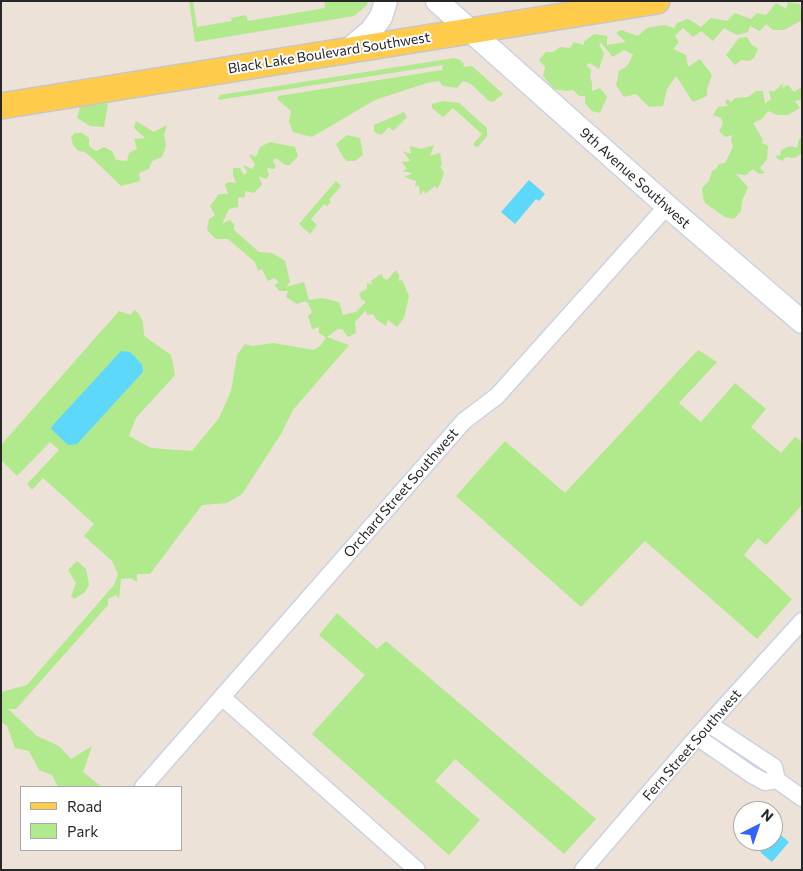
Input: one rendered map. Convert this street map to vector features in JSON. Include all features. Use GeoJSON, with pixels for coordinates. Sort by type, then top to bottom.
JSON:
{"type":"FeatureCollection","features":[{"type":"Feature","properties":{"kind":"main road","name":"Black Lake Boulevard Southwest"},"geometry":{"type":"LineString","coordinates":[[1,106],[658,1]]}},
{"type":"Feature","properties":{"kind":"street"},"geometry":{"type":"LineString","coordinates":[[348,50],[371,31],[381,17],[386,1]]}},
{"type":"Feature","properties":{"kind":"street","name":"9th Avenue Southwest"},"geometry":{"type":"LineString","coordinates":[[437,1],[667,206],[802,322]]}},
{"type":"Feature","properties":{"kind":"street","name":"Orchard Street Southwest"},"geometry":{"type":"LineString","coordinates":[[144,786],[464,421],[497,396],[667,206]]}},
{"type":"Feature","properties":{"kind":"street","name":"Fern Street Southwest"},"geometry":{"type":"LineString","coordinates":[[583,870],[697,737],[802,621]]}},
{"type":"Feature","properties":{"kind":"street"},"geometry":{"type":"LineString","coordinates":[[222,697],[417,870]]}},
{"type":"Feature","properties":{"kind":"street"},"geometry":{"type":"LineString","coordinates":[[709,724],[774,767],[777,780],[802,798]]}},
{"type":"Feature","properties":{"kind":"street"},"geometry":{"type":"LineString","coordinates":[[697,737],[765,782],[777,780]]}},
{"type":"Feature","properties":{"kind":"street"},"geometry":{"type":"LineString","coordinates":[[736,764],[746,748]]}},
{"type":"Feature","properties":{"kind":"green space"},"geometry":{"type":"Polygon","coordinates":[[[189,1],[193,1],[197,27],[232,21],[231,18],[246,15],[248,21],[325,8],[324,1],[368,1],[367,5],[354,16],[195,42],[189,1]]]}},
{"type":"Feature","properties":{"kind":"green space"},"geometry":{"type":"Polygon","coordinates":[[[788,2],[800,4],[802,20],[784,30],[773,30],[766,24],[760,31],[750,26],[748,32],[737,35],[724,28],[713,41],[701,31],[693,37],[683,28],[675,36],[679,42],[673,49],[686,55],[688,67],[700,59],[712,75],[707,89],[707,96],[693,102],[676,76],[667,89],[663,106],[649,107],[636,94],[624,97],[616,85],[619,71],[627,66],[633,55],[624,50],[613,57],[601,43],[599,45],[604,53],[599,69],[590,63],[586,65],[591,70],[592,91],[600,88],[607,97],[600,113],[592,111],[585,103],[585,96],[579,96],[573,90],[554,89],[543,76],[545,67],[539,60],[546,52],[553,52],[560,47],[570,48],[574,42],[584,45],[584,42],[594,34],[607,36],[607,45],[626,42],[616,33],[621,30],[638,36],[647,28],[664,25],[674,28],[677,23],[688,19],[701,27],[711,18],[727,21],[735,13],[751,19],[757,13],[766,15],[776,3],[786,9],[788,2]]]}},
{"type":"Feature","properties":{"kind":"green space"},"geometry":{"type":"Polygon","coordinates":[[[747,37],[751,44],[758,49],[754,58],[749,61],[741,60],[735,65],[726,55],[739,38],[747,37]]]}},
{"type":"Feature","properties":{"kind":"green space"},"geometry":{"type":"Polygon","coordinates":[[[454,58],[464,64],[463,67],[472,66],[503,94],[493,102],[489,101],[471,84],[463,81],[457,88],[443,86],[439,81],[427,83],[375,100],[312,137],[293,132],[289,122],[291,111],[277,99],[279,96],[442,70],[443,65],[218,100],[220,95],[454,58]]]}},
{"type":"Feature","properties":{"kind":"green space"},"geometry":{"type":"Polygon","coordinates":[[[783,83],[782,88],[788,85],[794,92],[802,87],[802,100],[795,101],[800,108],[788,115],[777,115],[768,111],[762,119],[753,123],[763,140],[762,143],[768,146],[767,159],[760,168],[765,173],[759,174],[753,169],[746,175],[736,174],[748,187],[742,201],[741,211],[734,219],[725,217],[705,203],[703,197],[702,188],[709,181],[712,171],[719,164],[725,163],[733,147],[732,135],[725,137],[719,131],[723,123],[721,118],[713,115],[718,107],[728,106],[725,102],[727,99],[731,102],[735,98],[748,97],[756,91],[763,91],[765,104],[771,99],[769,91],[775,91],[783,83]]]}},
{"type":"Feature","properties":{"kind":"green space"},"geometry":{"type":"Polygon","coordinates":[[[95,99],[108,104],[104,127],[90,126],[77,118],[80,107],[95,99]]]}},
{"type":"Feature","properties":{"kind":"green space"},"geometry":{"type":"Polygon","coordinates":[[[443,101],[459,103],[487,128],[487,136],[478,147],[474,146],[474,143],[482,134],[453,108],[443,117],[432,108],[432,104],[443,101]]]}},
{"type":"Feature","properties":{"kind":"green space"},"geometry":{"type":"Polygon","coordinates":[[[404,112],[407,117],[393,131],[389,127],[381,135],[374,132],[374,125],[404,112]]]}},
{"type":"Feature","properties":{"kind":"green space"},"geometry":{"type":"Polygon","coordinates":[[[136,121],[154,132],[167,125],[164,135],[166,146],[162,157],[152,161],[149,169],[139,173],[140,181],[121,186],[91,157],[85,152],[78,151],[73,145],[71,137],[75,133],[82,133],[89,138],[89,146],[96,151],[104,147],[112,151],[116,160],[127,161],[129,153],[137,149],[134,139],[145,138],[134,128],[136,121]]]}},
{"type":"Feature","properties":{"kind":"green space"},"geometry":{"type":"Polygon","coordinates":[[[347,135],[360,138],[363,155],[355,161],[347,161],[336,144],[347,135]]]}},
{"type":"Feature","properties":{"kind":"green space"},"geometry":{"type":"Polygon","coordinates":[[[802,137],[801,154],[794,158],[786,157],[782,161],[776,158],[777,155],[780,156],[781,150],[790,146],[797,148],[799,139],[802,137]]]}},
{"type":"Feature","properties":{"kind":"green space"},"geometry":{"type":"Polygon","coordinates":[[[270,142],[295,147],[298,156],[290,165],[285,165],[276,158],[273,161],[276,167],[274,169],[267,168],[269,175],[266,179],[259,176],[262,185],[254,193],[245,191],[245,197],[238,198],[238,207],[229,209],[222,224],[230,220],[234,224],[234,230],[259,252],[272,253],[285,261],[290,282],[286,287],[304,282],[309,300],[322,298],[339,302],[343,315],[356,312],[366,302],[361,299],[359,293],[367,289],[367,283],[372,285],[371,281],[382,274],[383,278],[387,280],[396,270],[399,275],[399,281],[402,280],[409,296],[404,318],[397,327],[388,320],[386,326],[376,319],[373,314],[367,315],[366,310],[355,322],[356,333],[348,337],[342,329],[338,329],[327,337],[349,345],[293,410],[281,434],[242,494],[227,503],[202,505],[150,574],[137,574],[137,582],[130,578],[121,579],[119,599],[116,595],[108,599],[108,605],[16,709],[8,709],[37,736],[59,746],[71,759],[92,746],[83,772],[101,786],[58,786],[52,775],[39,770],[29,751],[15,748],[7,726],[1,722],[1,692],[27,685],[114,585],[118,574],[112,561],[84,536],[94,524],[43,478],[32,490],[27,484],[59,450],[50,442],[17,476],[1,460],[1,445],[119,311],[131,315],[134,310],[139,314],[143,322],[144,336],[171,355],[175,375],[136,418],[129,436],[151,448],[192,451],[219,418],[231,391],[237,355],[245,344],[253,346],[273,343],[314,350],[320,346],[326,338],[319,333],[319,327],[312,329],[308,316],[312,312],[308,303],[305,301],[297,304],[286,297],[288,291],[279,291],[275,285],[279,282],[274,278],[268,281],[262,269],[258,271],[255,262],[228,239],[216,239],[207,230],[209,219],[215,215],[210,206],[219,194],[228,194],[225,184],[229,182],[236,183],[233,168],[240,168],[244,175],[247,172],[243,165],[252,169],[255,165],[249,154],[256,157],[260,147],[270,142]]]}},
{"type":"Feature","properties":{"kind":"green space"},"geometry":{"type":"Polygon","coordinates":[[[434,145],[430,156],[440,153],[442,164],[440,167],[444,172],[437,189],[435,186],[425,194],[424,190],[420,195],[419,185],[415,187],[416,181],[405,177],[412,173],[402,171],[407,169],[402,162],[410,161],[403,151],[411,154],[410,146],[421,149],[434,145]]]}},
{"type":"Feature","properties":{"kind":"green space"},"geometry":{"type":"Polygon","coordinates":[[[336,181],[341,186],[329,200],[331,202],[327,206],[324,204],[311,219],[317,225],[310,234],[299,224],[336,181]]]}},
{"type":"Feature","properties":{"kind":"green space"},"geometry":{"type":"Polygon","coordinates":[[[698,350],[717,362],[679,403],[701,422],[735,383],[766,409],[751,427],[781,453],[795,437],[802,442],[802,505],[766,545],[758,538],[744,555],[792,599],[757,639],[645,541],[581,607],[456,496],[505,441],[565,493],[698,350]]]}},
{"type":"Feature","properties":{"kind":"green space"},"geometry":{"type":"Polygon","coordinates":[[[77,561],[86,569],[89,585],[84,593],[74,599],[71,596],[76,583],[68,570],[77,561]]]}},
{"type":"Feature","properties":{"kind":"green space"},"geometry":{"type":"Polygon","coordinates":[[[337,613],[377,649],[386,641],[596,819],[564,854],[455,759],[435,781],[480,820],[449,855],[312,734],[365,675],[319,635],[337,613]]]}},
{"type":"Feature","properties":{"kind":"water"},"geometry":{"type":"Polygon","coordinates":[[[529,180],[545,194],[539,201],[536,199],[515,224],[501,212],[529,180]]]}},
{"type":"Feature","properties":{"kind":"water"},"geometry":{"type":"Polygon","coordinates":[[[121,351],[130,352],[142,364],[143,372],[77,444],[68,445],[51,429],[53,425],[121,351]]]}},
{"type":"Feature","properties":{"kind":"water"},"geometry":{"type":"Polygon","coordinates":[[[783,837],[789,842],[783,849],[783,837]]]}},
{"type":"Feature","properties":{"kind":"water"},"geometry":{"type":"Polygon","coordinates":[[[761,851],[781,851],[772,862],[761,851]]]}}]}
